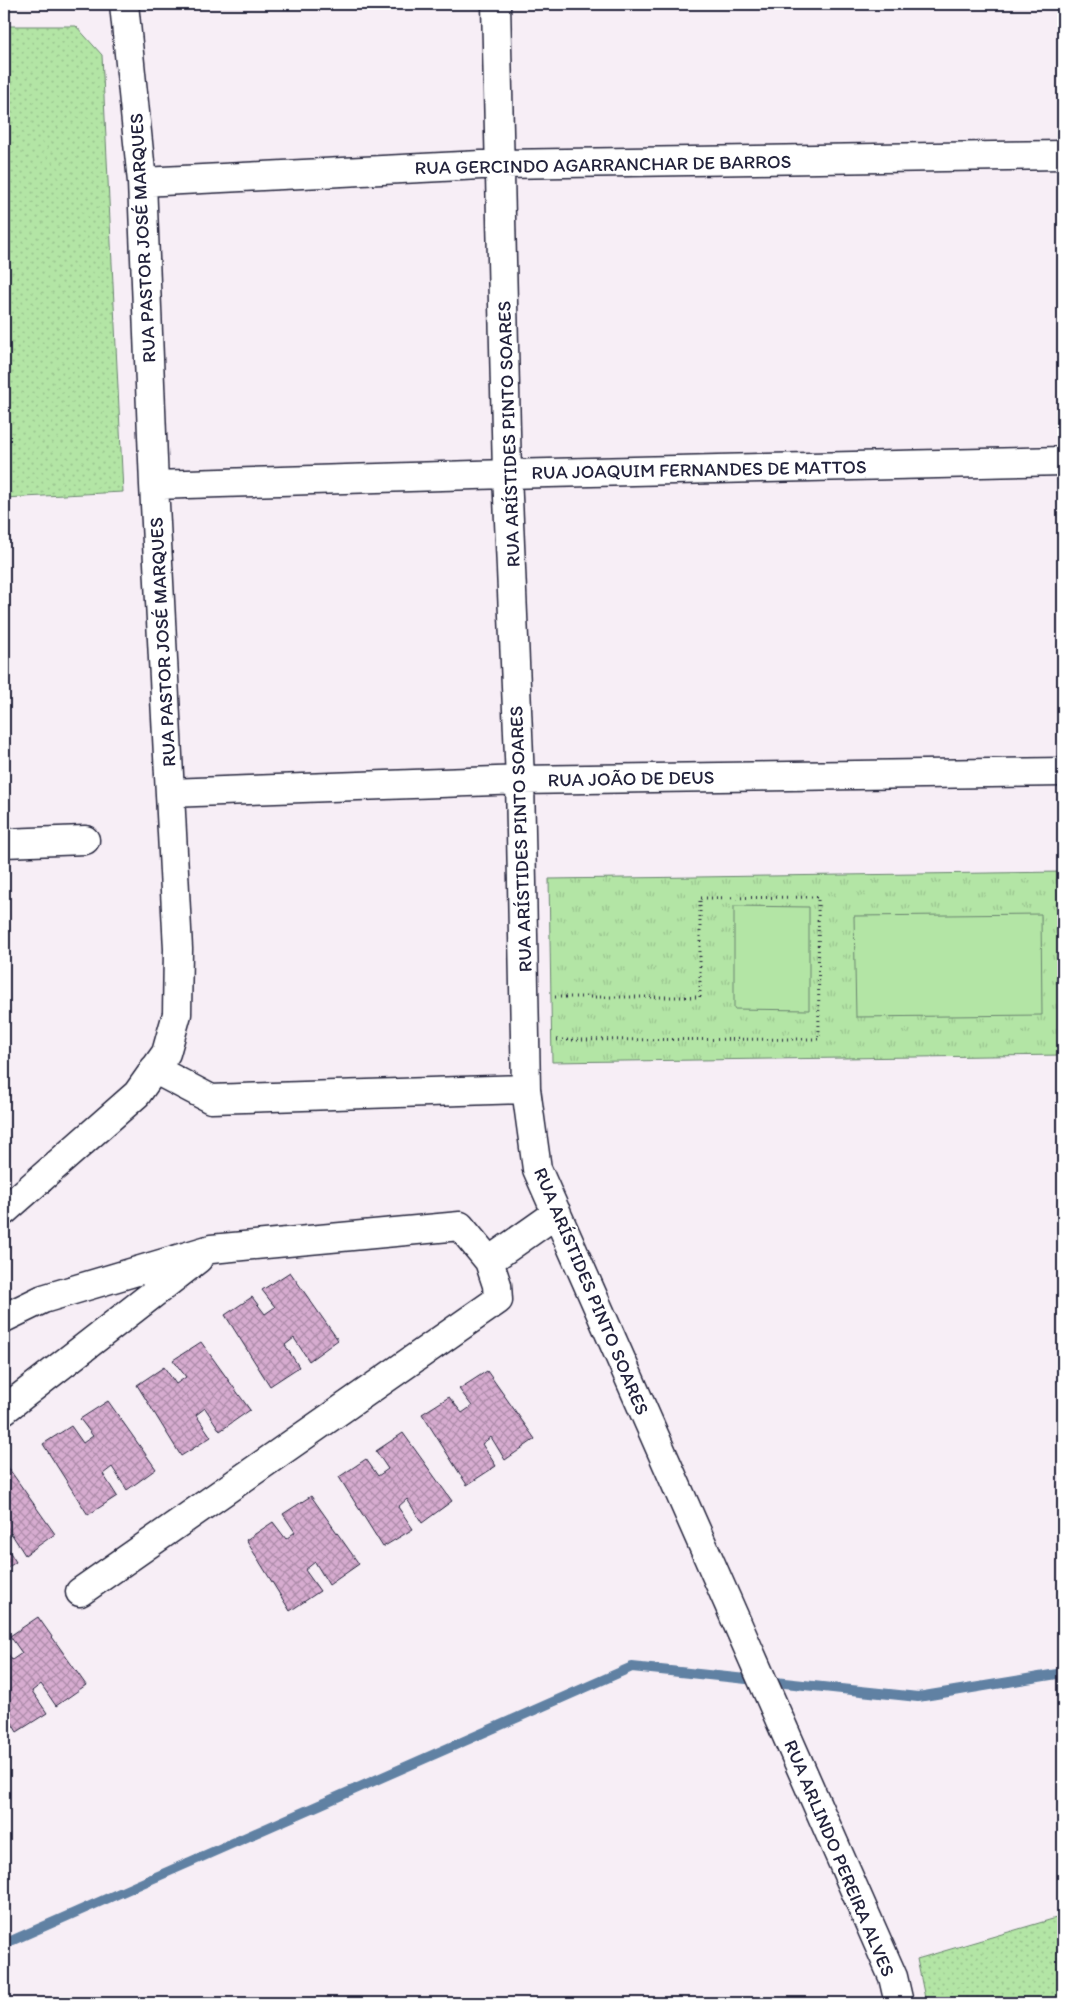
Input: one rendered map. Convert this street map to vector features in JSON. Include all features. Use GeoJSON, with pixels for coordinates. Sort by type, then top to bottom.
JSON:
{"type":"FeatureCollection","features":[{"type":"Feature","properties":{"kind":"street","name":"RUA PASTOR JOSÉ MARQUES"},"geometry":{"type":"LineString","coordinates":[[4,1211],[137,1094],[166,1053],[176,1014],[178,949],[154,485],[142,182],[124,4]]}},
{"type":"Feature","properties":{"kind":"street","name":"RUA ARÍSTIDES PINTO SOARES"},"geometry":{"type":"LineString","coordinates":[[496,4],[508,474],[520,780],[526,1089],[537,1169],[778,1715]]}},
{"type":"Feature","properties":{"kind":"street","name":"RUA GERCINDO AGARRANCHAR DE BARROS"},"geometry":{"type":"LineString","coordinates":[[142,182],[501,164],[1063,155]]}},
{"type":"Feature","properties":{"kind":"street","name":"RUA JOAQUIM FERNANDES DE MATTOS"},"geometry":{"type":"LineString","coordinates":[[154,485],[508,474],[1063,461]]}},
{"type":"Feature","properties":{"kind":"street","name":"RUA JOÃO DE DEUS"},"geometry":{"type":"LineString","coordinates":[[170,794],[520,780],[1063,772]]}},
{"type":"Feature","properties":{"kind":"street"},"geometry":{"type":"LineString","coordinates":[[4,843],[85,840]]}},
{"type":"Feature","properties":{"kind":"street"},"geometry":{"type":"LineString","coordinates":[[154,1070],[211,1099],[526,1089]]}},
{"type":"Feature","properties":{"kind":"street"},"geometry":{"type":"LineString","coordinates":[[489,1262],[557,1213]]}},
{"type":"Feature","properties":{"kind":"street"},"geometry":{"type":"LineString","coordinates":[[4,1318],[43,1299],[211,1249],[460,1226],[489,1262],[497,1285],[498,1300],[80,1592]]}},
{"type":"Feature","properties":{"kind":"street"},"geometry":{"type":"LineString","coordinates":[[4,1410],[211,1249]]}},
{"type":"Feature","properties":{"kind":"street","name":"RUA ARLINDO PEREIRA ALVES"},"geometry":{"type":"LineString","coordinates":[[778,1715],[894,1977],[899,2003]]}},
{"type":"Feature","properties":{"kind":"path"},"geometry":{"type":"LineString","coordinates":[[524,998],[700,997],[700,898],[818,897],[820,1038],[525,1040]]}},
{"type":"Feature","properties":{"kind":"green space"},"geometry":{"type":"Polygon","coordinates":[[[4,26],[76,26],[102,55],[123,492],[4,498],[4,26]]]}},
{"type":"Feature","properties":{"kind":"green space"},"geometry":{"type":"Polygon","coordinates":[[[1063,872],[1063,1055],[552,1062],[549,879],[1063,872]]]}},
{"type":"Feature","properties":{"kind":"green space"},"geometry":{"type":"Polygon","coordinates":[[[734,906],[809,907],[809,1010],[734,1009],[734,906]]]}},
{"type":"Feature","properties":{"kind":"green space"},"geometry":{"type":"Polygon","coordinates":[[[1041,914],[1042,1015],[856,1017],[854,916],[1041,914]]]}},
{"type":"Feature","properties":{"kind":"green space"},"geometry":{"type":"Polygon","coordinates":[[[1063,1916],[1063,2003],[926,2003],[917,1959],[1063,1916]]]}},
{"type":"Feature","properties":{"kind":"building"},"geometry":{"type":"Polygon","coordinates":[[[290,1272],[338,1340],[309,1361],[294,1338],[285,1345],[299,1367],[270,1386],[225,1315],[252,1297],[265,1314],[275,1307],[262,1290],[290,1272]]]}},
{"type":"Feature","properties":{"kind":"building"},"geometry":{"type":"Polygon","coordinates":[[[201,1342],[250,1410],[220,1431],[205,1408],[196,1415],[211,1437],[181,1456],[137,1385],[164,1367],[176,1384],[186,1377],[173,1360],[201,1342]]]}},
{"type":"Feature","properties":{"kind":"building"},"geometry":{"type":"Polygon","coordinates":[[[487,1371],[535,1439],[505,1460],[491,1437],[482,1444],[496,1466],[467,1485],[422,1414],[449,1397],[462,1413],[472,1406],[459,1389],[487,1371]]]}},
{"type":"Feature","properties":{"kind":"building"},"geometry":{"type":"Polygon","coordinates":[[[108,1401],[156,1469],[127,1490],[112,1467],[103,1474],[117,1496],[88,1515],[43,1444],[71,1426],[83,1443],[93,1436],[80,1419],[108,1401]]]}},
{"type":"Feature","properties":{"kind":"building"},"geometry":{"type":"Polygon","coordinates":[[[403,1433],[452,1501],[422,1523],[407,1499],[398,1507],[413,1529],[383,1547],[339,1477],[366,1459],[378,1476],[388,1469],[376,1451],[403,1433]]]}},
{"type":"Feature","properties":{"kind":"building"},"geometry":{"type":"Polygon","coordinates":[[[7,1466],[55,1534],[25,1555],[11,1533],[4,1538],[4,1468],[7,1466]]]}},
{"type":"Feature","properties":{"kind":"building"},"geometry":{"type":"Polygon","coordinates":[[[311,1496],[359,1564],[329,1585],[315,1562],[305,1570],[320,1591],[290,1611],[246,1540],[273,1522],[286,1539],[295,1532],[283,1514],[311,1496]]]}},
{"type":"Feature","properties":{"kind":"building"},"geometry":{"type":"Polygon","coordinates":[[[4,1543],[16,1562],[4,1570],[4,1543]]]}},
{"type":"Feature","properties":{"kind":"building"},"geometry":{"type":"Polygon","coordinates":[[[38,1617],[86,1685],[56,1706],[41,1684],[32,1691],[47,1713],[17,1732],[4,1710],[4,1648],[12,1660],[22,1653],[10,1636],[38,1617]]]}},
{"type":"Feature","properties":{"kind":"waterway"},"geometry":{"type":"LineString","coordinates":[[4,1944],[632,1667],[918,1697],[1063,1673]]}}]}
